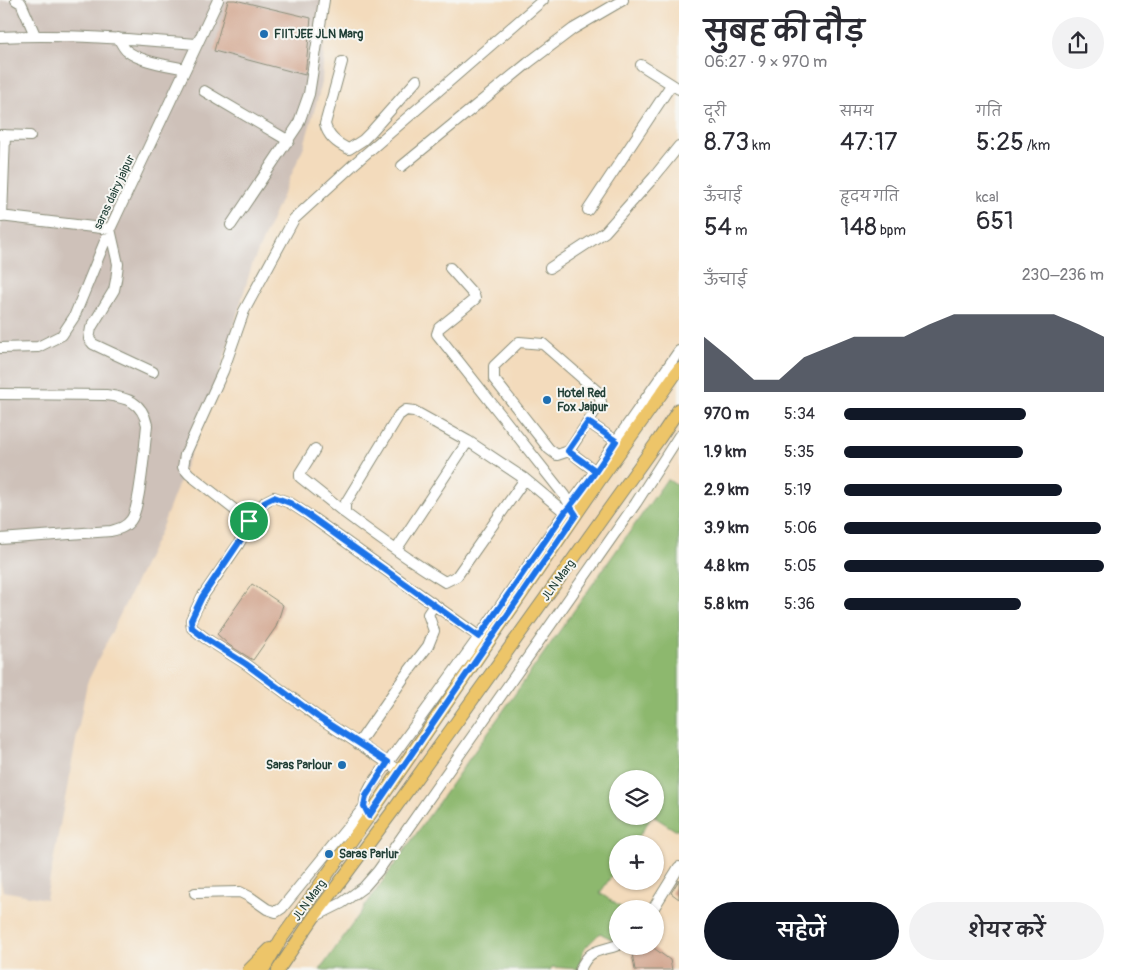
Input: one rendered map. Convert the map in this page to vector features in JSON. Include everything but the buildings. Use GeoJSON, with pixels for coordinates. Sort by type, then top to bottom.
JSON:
{"type":"FeatureCollection","features":[{"type":"Feature","properties":{"kind":"main road","name":"JLN Marg"},"geometry":{"type":"LineString","coordinates":[[281,939],[367,811],[400,771],[483,640],[571,513],[658,390],[679,369]]}},
{"type":"Feature","properties":{"kind":"main road","name":"JLN Marg"},"geometry":{"type":"LineString","coordinates":[[278,970],[314,917],[396,808],[659,439],[679,408]]}},
{"type":"Feature","properties":{"kind":"main road"},"geometry":{"type":"LineString","coordinates":[[249,970],[281,939]]}},
{"type":"Feature","properties":{"kind":"main road"},"geometry":{"type":"LineString","coordinates":[[263,970],[281,939]]}},
{"type":"Feature","properties":{"kind":"main road"},"geometry":{"type":"LineString","coordinates":[[286,970],[290,954]]}},
{"type":"Feature","properties":{"kind":"street"},"geometry":{"type":"LineString","coordinates":[[16,0],[20,3],[35,36]]}},
{"type":"Feature","properties":{"kind":"street","name":"saras dairy jaipur"},"geometry":{"type":"LineString","coordinates":[[0,348],[38,347],[62,335],[74,318],[110,229],[218,0]]}},
{"type":"Feature","properties":{"kind":"street"},"geometry":{"type":"LineString","coordinates":[[232,225],[298,125],[309,94],[324,0]]}},
{"type":"Feature","properties":{"kind":"street"},"geometry":{"type":"LineString","coordinates":[[249,521],[189,474],[183,467],[185,455],[223,371],[244,311],[294,219],[354,164],[543,0]]}},
{"type":"Feature","properties":{"kind":"street"},"geometry":{"type":"LineString","coordinates":[[402,166],[573,29],[622,0]]}},
{"type":"Feature","properties":{"kind":"street"},"geometry":{"type":"LineString","coordinates":[[0,37],[118,38],[196,44]]}},
{"type":"Feature","properties":{"kind":"street"},"geometry":{"type":"LineString","coordinates":[[118,38],[126,50],[145,60],[185,69]]}},
{"type":"Feature","properties":{"kind":"street"},"geometry":{"type":"LineString","coordinates":[[342,62],[325,124],[328,133],[338,144],[349,149],[371,132],[417,80]]}},
{"type":"Feature","properties":{"kind":"street"},"geometry":{"type":"LineString","coordinates":[[588,210],[675,87],[641,65]]}},
{"type":"Feature","properties":{"kind":"street"},"geometry":{"type":"LineString","coordinates":[[204,91],[288,141]]}},
{"type":"Feature","properties":{"kind":"street"},"geometry":{"type":"LineString","coordinates":[[391,109],[402,122]]}},
{"type":"Feature","properties":{"kind":"street"},"geometry":{"type":"LineString","coordinates":[[30,136],[2,135],[1,216],[110,229],[118,264],[116,280],[114,290],[92,328],[89,339],[93,344],[153,372]]}},
{"type":"Feature","properties":{"kind":"street"},"geometry":{"type":"LineString","coordinates":[[550,268],[604,232],[654,178],[679,146]]}},
{"type":"Feature","properties":{"kind":"street"},"geometry":{"type":"LineString","coordinates":[[450,268],[474,295],[474,299],[439,328],[438,334],[564,495],[571,513]]}},
{"type":"Feature","properties":{"kind":"street"},"geometry":{"type":"LineString","coordinates":[[519,342],[543,344],[598,392],[601,402],[588,422],[568,451],[558,455],[549,449],[494,379],[494,366],[519,342]]}},
{"type":"Feature","properties":{"kind":"street"},"geometry":{"type":"LineString","coordinates":[[571,513],[616,441],[658,390],[679,351]]}},
{"type":"Feature","properties":{"kind":"street"},"geometry":{"type":"LineString","coordinates":[[0,394],[106,395],[121,397],[141,408],[147,425],[137,505],[132,519],[124,528],[111,531],[0,539]]}},
{"type":"Feature","properties":{"kind":"street"},"geometry":{"type":"LineString","coordinates":[[345,513],[345,504],[399,414],[406,410],[414,411],[468,441],[525,479],[571,513]]}},
{"type":"Feature","properties":{"kind":"street"},"geometry":{"type":"LineString","coordinates":[[588,422],[616,441]]}},
{"type":"Feature","properties":{"kind":"street"},"geometry":{"type":"LineString","coordinates":[[314,917],[342,903],[364,887],[378,871],[636,503],[679,436]]}},
{"type":"Feature","properties":{"kind":"street"},"geometry":{"type":"LineString","coordinates":[[396,550],[468,441]]}},
{"type":"Feature","properties":{"kind":"street"},"geometry":{"type":"LineString","coordinates":[[315,449],[300,473],[300,478],[396,550],[445,582],[457,576],[525,479]]}},
{"type":"Feature","properties":{"kind":"street"},"geometry":{"type":"LineString","coordinates":[[568,451],[596,471]]}},
{"type":"Feature","properties":{"kind":"street"},"geometry":{"type":"LineString","coordinates":[[195,893],[240,892],[250,896],[267,909],[276,912],[282,908],[367,811],[366,796],[388,762],[483,640],[307,514],[274,497],[266,501],[249,521],[248,529],[202,597],[191,620],[192,628],[246,664],[318,717],[388,762],[400,771]]}},
{"type":"Feature","properties":{"kind":"street"},"geometry":{"type":"LineString","coordinates":[[358,744],[428,646],[434,631],[428,614],[434,605]]}},
{"type":"Feature","properties":{"kind":"street"},"geometry":{"type":"LineString","coordinates":[[659,900],[679,867]]}},
{"type":"Feature","properties":{"kind":"street"},"geometry":{"type":"LineString","coordinates":[[580,970],[587,957],[595,951],[609,947]]}},
{"type":"Feature","properties":{"kind":"shaded area"},"geometry":{"type":"Polygon","coordinates":[[[0,0],[326,0],[322,83],[304,146],[252,265],[214,392],[160,532],[87,683],[46,899],[3,891],[0,879],[0,0]]]}},
{"type":"Feature","properties":{"kind":"green space"},"geometry":{"type":"Polygon","coordinates":[[[667,479],[679,487],[679,830],[675,830],[664,823],[664,770],[609,770],[609,825],[646,825],[640,835],[609,835],[609,880],[600,893],[610,900],[609,938],[600,933],[584,949],[578,969],[552,967],[550,970],[320,970],[667,479]]]}},
{"type":"Feature","properties":{"kind":"place","name":"FIITJEE JLN Marg"},"geometry":{"type":"Point","coordinates":[264,34]}},
{"type":"Feature","properties":{"kind":"place","name":"Hotel Red Fox Jaipur"},"geometry":{"type":"Point","coordinates":[547,400]}},
{"type":"Feature","properties":{"kind":"place","name":"Saras Parlour"},"geometry":{"type":"Point","coordinates":[342,765]}},
{"type":"Feature","properties":{"kind":"place","name":"Saras Parlur"},"geometry":{"type":"Point","coordinates":[329,854]}},
{"type":"Feature","properties":{"kind":"route"},"geometry":{"type":"LineString","coordinates":[[249,521],[248,529],[202,597],[191,620],[192,628],[246,664],[318,717],[388,762],[366,796],[364,806],[369,816],[576,515],[570,506],[596,471],[568,451],[588,422],[616,441],[596,471],[565,512],[479,637],[290,503],[274,497],[266,501],[249,521]]}}]}
